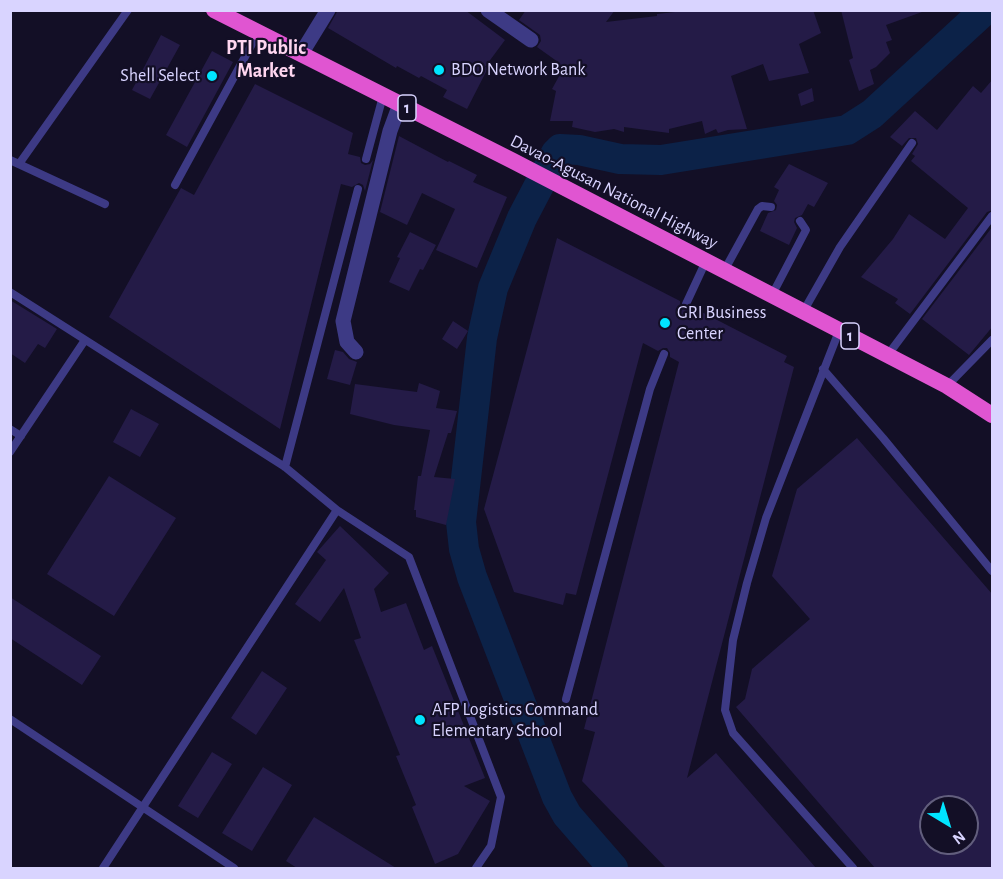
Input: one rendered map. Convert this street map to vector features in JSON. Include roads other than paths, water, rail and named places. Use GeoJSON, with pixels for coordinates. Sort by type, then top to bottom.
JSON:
{"type":"FeatureCollection","features":[{"type":"Feature","properties":{"kind":"highway","name":"Davao-Agusan National Highway"},"geometry":{"type":"LineString","coordinates":[[214,10],[513,161],[948,386],[993,415]]}},
{"type":"Feature","properties":{"kind":"street"},"geometry":{"type":"LineString","coordinates":[[301,54],[328,10]]}},
{"type":"Feature","properties":{"kind":"street"},"geometry":{"type":"LineString","coordinates":[[488,10],[531,40]]}},
{"type":"Feature","properties":{"kind":"street"},"geometry":{"type":"LineString","coordinates":[[356,352],[347,342],[343,321],[390,131],[400,104]]}},
{"type":"Feature","properties":{"kind":"lane"},"geometry":{"type":"LineString","coordinates":[[105,204],[15,162],[128,10]]}},
{"type":"Feature","properties":{"kind":"lane"},"geometry":{"type":"LineString","coordinates":[[175,185],[258,33]]}},
{"type":"Feature","properties":{"kind":"lane"},"geometry":{"type":"LineString","coordinates":[[366,159],[383,96]]}},
{"type":"Feature","properties":{"kind":"lane"},"geometry":{"type":"LineString","coordinates":[[803,312],[840,247],[912,143]]}},
{"type":"Feature","properties":{"kind":"lane"},"geometry":{"type":"LineString","coordinates":[[285,467],[358,189]]}},
{"type":"Feature","properties":{"kind":"lane"},"geometry":{"type":"LineString","coordinates":[[724,271],[758,209],[762,206],[771,207]]}},
{"type":"Feature","properties":{"kind":"lane"},"geometry":{"type":"LineString","coordinates":[[887,356],[993,216]]}},
{"type":"Feature","properties":{"kind":"lane"},"geometry":{"type":"LineString","coordinates":[[772,296],[806,230],[800,221]]}},
{"type":"Feature","properties":{"kind":"lane"},"geometry":{"type":"LineString","coordinates":[[686,304],[706,261]]}},
{"type":"Feature","properties":{"kind":"lane"},"geometry":{"type":"LineString","coordinates":[[10,292],[285,467],[338,510],[409,557],[501,797],[491,846],[476,868]]}},
{"type":"Feature","properties":{"kind":"lane"},"geometry":{"type":"LineString","coordinates":[[839,331],[766,518],[747,583],[734,640],[725,710],[733,732],[853,868]]}},
{"type":"Feature","properties":{"kind":"lane"},"geometry":{"type":"LineString","coordinates":[[10,452],[85,340]]}},
{"type":"Feature","properties":{"kind":"lane"},"geometry":{"type":"LineString","coordinates":[[948,386],[993,340]]}},
{"type":"Feature","properties":{"kind":"lane"},"geometry":{"type":"LineString","coordinates":[[567,699],[650,389],[664,354]]}},
{"type":"Feature","properties":{"kind":"lane"},"geometry":{"type":"LineString","coordinates":[[823,369],[993,571]]}},
{"type":"Feature","properties":{"kind":"lane"},"geometry":{"type":"LineString","coordinates":[[10,429],[21,436]]}},
{"type":"Feature","properties":{"kind":"lane"},"geometry":{"type":"LineString","coordinates":[[103,868],[338,510]]}},
{"type":"Feature","properties":{"kind":"lane"},"geometry":{"type":"LineString","coordinates":[[10,719],[234,868]]}},
{"type":"Feature","properties":{"kind":"waterway"},"geometry":{"type":"LineString","coordinates":[[613,868],[567,815],[557,797],[472,577],[464,549],[461,522],[482,338],[493,288],[522,218],[560,149],[579,150],[620,159],[661,160],[847,130],[872,114],[985,10]]}},
{"type":"Feature","properties":{"kind":"place","name":"BDO Network Bank"},"geometry":{"type":"Point","coordinates":[439,70]}},
{"type":"Feature","properties":{"kind":"place","name":"Shell Select"},"geometry":{"type":"Point","coordinates":[212,76]}},
{"type":"Feature","properties":{"kind":"place","name":"GRI Business Center"},"geometry":{"type":"Point","coordinates":[665,323]}},
{"type":"Feature","properties":{"kind":"place","name":"AFP Logistics Command Elementary School"},"geometry":{"type":"Point","coordinates":[420,720]}},
{"type":"Feature","properties":{"kind":"district","name":"PTI Public Market"},"geometry":{"type":"Point","coordinates":[266,60]}}]}
